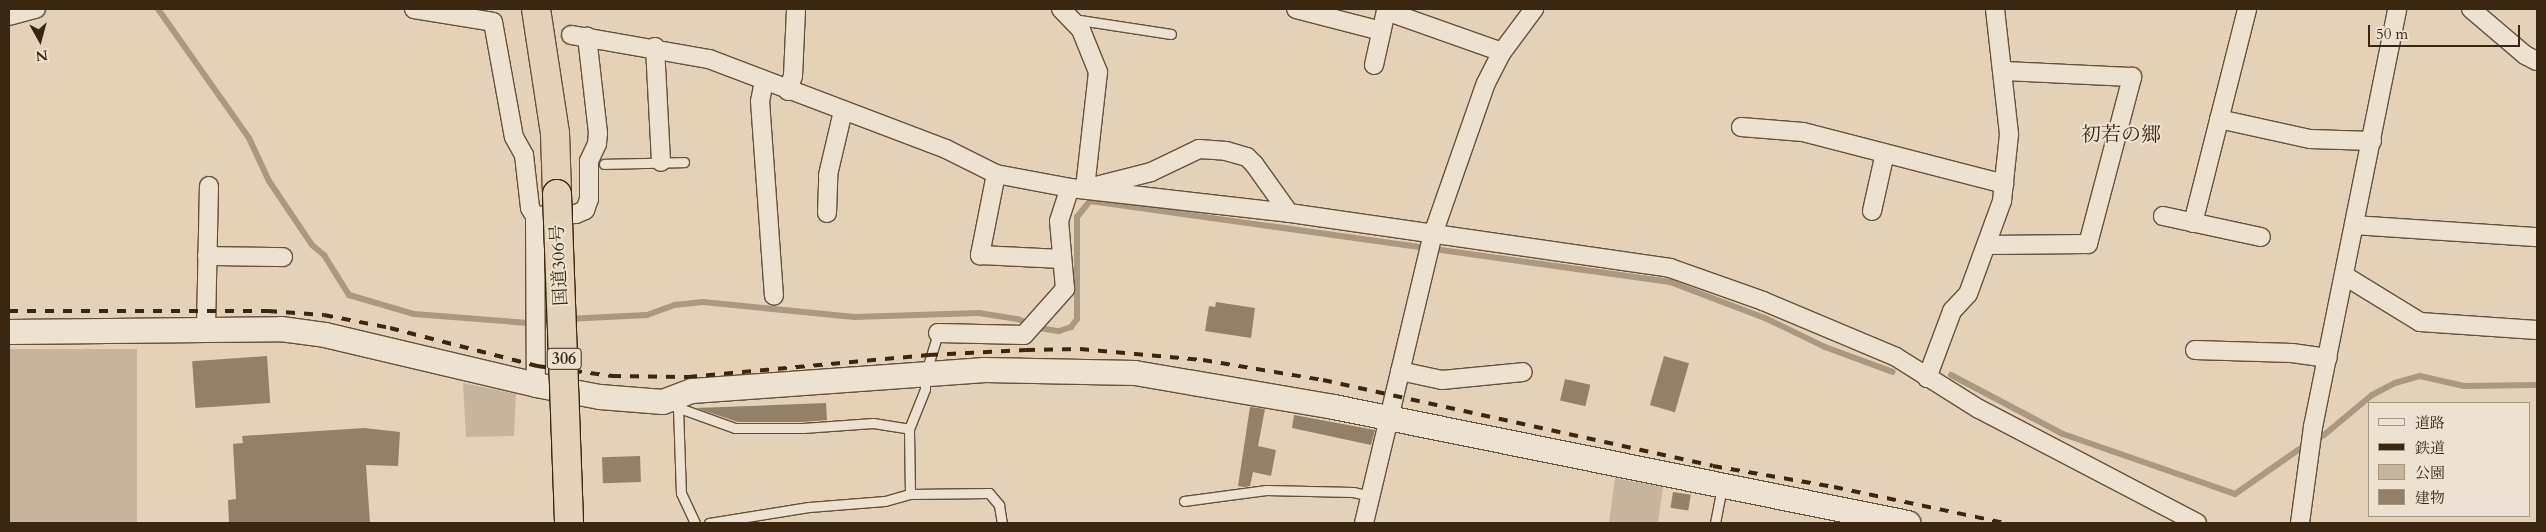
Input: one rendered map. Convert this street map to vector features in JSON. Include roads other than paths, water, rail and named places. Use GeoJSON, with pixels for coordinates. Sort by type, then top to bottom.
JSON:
{"type":"FeatureCollection","features":[{"type":"Feature","properties":{"kind":"highway","name":"国道306号"},"geometry":{"type":"LineString","coordinates":[[536,9],[555,133],[569,523]]}},
{"type":"Feature","properties":{"kind":"street"},"geometry":{"type":"LineString","coordinates":[[9,16],[36,9]]}},
{"type":"Feature","properties":{"kind":"street"},"geometry":{"type":"LineString","coordinates":[[414,9],[493,22],[514,137],[524,155],[530,208],[535,216],[538,309],[536,385]]}},
{"type":"Feature","properties":{"kind":"street"},"geometry":{"type":"LineString","coordinates":[[788,91],[793,76],[796,9]]}},
{"type":"Feature","properties":{"kind":"street"},"geometry":{"type":"LineString","coordinates":[[1296,9],[1382,31]]}},
{"type":"Feature","properties":{"kind":"street"},"geometry":{"type":"LineString","coordinates":[[1364,523],[1433,235],[1478,112],[1478,105],[1502,52],[1534,9]]}},
{"type":"Feature","properties":{"kind":"street"},"geometry":{"type":"LineString","coordinates":[[1927,378],[1952,311],[1968,294],[1987,245],[2004,184],[2009,134],[1994,9]]}},
{"type":"Feature","properties":{"kind":"street"},"geometry":{"type":"LineString","coordinates":[[2193,223],[2247,9]]}},
{"type":"Feature","properties":{"kind":"street"},"geometry":{"type":"LineString","coordinates":[[2300,523],[2313,427],[2345,276],[2397,9]]}},
{"type":"Feature","properties":{"kind":"street"},"geometry":{"type":"LineString","coordinates":[[2471,9],[2525,55],[2537,61]]}},
{"type":"Feature","properties":{"kind":"street"},"geometry":{"type":"LineString","coordinates":[[1374,66],[1386,11],[1502,52]]}},
{"type":"Feature","properties":{"kind":"street"},"geometry":{"type":"LineString","coordinates":[[938,333],[1024,335],[1065,289],[1059,221],[1078,188],[1098,72],[1081,30],[1066,14]]}},
{"type":"Feature","properties":{"kind":"street"},"geometry":{"type":"LineString","coordinates":[[535,216],[576,214],[585,210],[589,198],[589,160],[597,144],[598,133],[579,36],[655,48],[709,58],[788,91],[946,149],[996,174],[1078,188],[1289,214],[1670,268],[1763,301],[1896,357],[1927,378],[2066,457],[2197,523]]}},
{"type":"Feature","properties":{"kind":"street"},"geometry":{"type":"LineString","coordinates":[[655,48],[661,162]]}},
{"type":"Feature","properties":{"kind":"street"},"geometry":{"type":"LineString","coordinates":[[1987,245],[2088,244],[2132,77],[2003,72]]}},
{"type":"Feature","properties":{"kind":"street"},"geometry":{"type":"LineString","coordinates":[[764,81],[760,101],[774,295]]}},
{"type":"Feature","properties":{"kind":"street"},"geometry":{"type":"LineString","coordinates":[[827,213],[828,175],[843,111]]}},
{"type":"Feature","properties":{"kind":"street"},"geometry":{"type":"LineString","coordinates":[[2219,119],[2310,139],[2372,140]]}},
{"type":"Feature","properties":{"kind":"street"},"geometry":{"type":"LineString","coordinates":[[1741,127],[1803,132],[2004,184]]}},
{"type":"Feature","properties":{"kind":"street"},"geometry":{"type":"LineString","coordinates":[[1078,188],[1151,172],[1199,150],[1226,150],[1247,157],[1254,164],[1289,214]]}},
{"type":"Feature","properties":{"kind":"street"},"geometry":{"type":"LineString","coordinates":[[1872,211],[1885,153]]}},
{"type":"Feature","properties":{"kind":"street"},"geometry":{"type":"LineString","coordinates":[[996,174],[980,255],[1062,259]]}},
{"type":"Feature","properties":{"kind":"street"},"geometry":{"type":"LineString","coordinates":[[206,328],[209,186]]}},
{"type":"Feature","properties":{"kind":"street"},"geometry":{"type":"LineString","coordinates":[[2163,216],[2261,237]]}},
{"type":"Feature","properties":{"kind":"street"},"geometry":{"type":"LineString","coordinates":[[2355,225],[2537,237]]}},
{"type":"Feature","properties":{"kind":"street"},"geometry":{"type":"LineString","coordinates":[[207,256],[283,258]]}},
{"type":"Feature","properties":{"kind":"street"},"geometry":{"type":"LineString","coordinates":[[2345,276],[2420,322],[2537,330]]}},
{"type":"Feature","properties":{"kind":"street"},"geometry":{"type":"LineString","coordinates":[[9,332],[206,328],[280,329],[324,334],[536,385],[600,398],[670,405],[692,391],[985,370],[1135,373],[1388,419],[1908,523]]}},
{"type":"Feature","properties":{"kind":"street"},"geometry":{"type":"LineString","coordinates":[[2195,350],[2292,353],[2328,358]]}},
{"type":"Feature","properties":{"kind":"street"},"geometry":{"type":"LineString","coordinates":[[1400,371],[1442,380],[1523,372]]}},
{"type":"Feature","properties":{"kind":"lane"},"geometry":{"type":"LineString","coordinates":[[1066,14],[1171,34]]}},
{"type":"Feature","properties":{"kind":"lane"},"geometry":{"type":"LineString","coordinates":[[604,164],[684,162]]}},
{"type":"Feature","properties":{"kind":"lane"},"geometry":{"type":"LineString","coordinates":[[910,494],[909,429],[926,390],[925,375],[938,333]]}},
{"type":"Feature","properties":{"kind":"lane"},"geometry":{"type":"LineString","coordinates":[[695,523],[681,493],[670,405],[735,428],[803,428],[873,423],[909,429]]}},
{"type":"Feature","properties":{"kind":"lane"},"geometry":{"type":"LineString","coordinates":[[1715,523],[1722,487]]}},
{"type":"Feature","properties":{"kind":"lane"},"geometry":{"type":"LineString","coordinates":[[1184,501],[1266,490],[1353,492],[1370,496]]}},
{"type":"Feature","properties":{"kind":"lane"},"geometry":{"type":"LineString","coordinates":[[709,523],[810,507],[885,501],[910,494],[989,493],[999,505],[1002,523]]}},
{"type":"Feature","properties":{"kind":"waterway"},"geometry":{"type":"LineString","coordinates":[[158,9],[249,138],[269,181],[312,245],[324,255],[349,295],[414,314],[529,323],[555,320]]}},
{"type":"Feature","properties":{"kind":"waterway"},"geometry":{"type":"LineString","coordinates":[[567,319],[647,315],[675,305],[703,302],[854,317],[979,313],[1018,319],[1039,328],[1059,331],[1071,327],[1077,319],[1077,217],[1090,201],[1670,282],[1765,318],[1825,347],[1893,372]]}},
{"type":"Feature","properties":{"kind":"waterway"},"geometry":{"type":"LineString","coordinates":[[1951,375],[2063,434],[2235,494],[2298,450],[2324,435],[2372,395],[2395,383],[2420,376],[2464,386],[2537,385]]}},
{"type":"Feature","properties":{"kind":"railway"},"geometry":{"type":"LineString","coordinates":[[9,311],[268,311],[324,315],[390,328],[537,366],[612,376],[688,377],[929,355],[1026,350],[1080,349],[1203,360],[1323,380],[1713,466],[1834,487],[2005,523]]}},
{"type":"Feature","properties":{"kind":"district","name":"初若の郷"},"geometry":{"type":"Point","coordinates":[2121,134]}}]}
